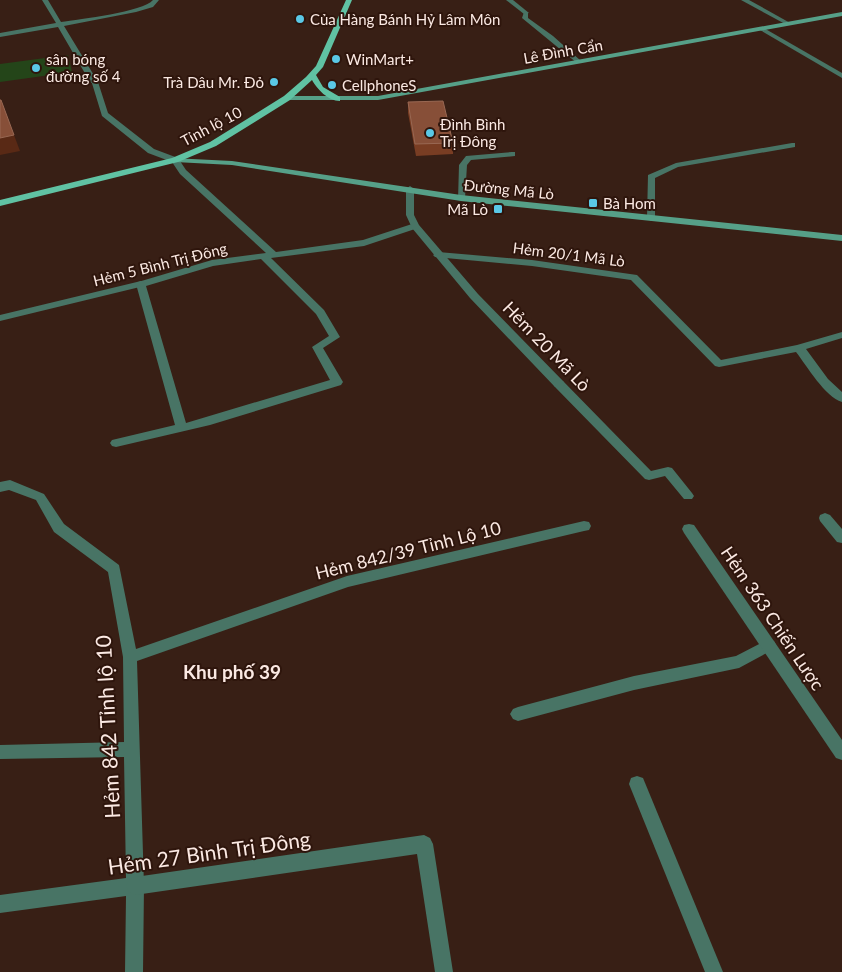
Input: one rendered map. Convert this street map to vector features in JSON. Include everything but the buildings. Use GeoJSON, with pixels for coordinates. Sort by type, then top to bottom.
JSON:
{"type":"FeatureCollection","features":[{"type":"Feature","properties":{"kind":"main road","name":"Tỉnh lộ 10"},"geometry":{"type":"LineString","coordinates":[[0,203],[175,160],[212,144],[287,98],[312,75],[319,67],[349,0]]}},
{"type":"Feature","properties":{"kind":"main road"},"geometry":{"type":"LineString","coordinates":[[312,75],[320,88],[337,99]]}},
{"type":"Feature","properties":{"kind":"street"},"geometry":{"type":"LineString","coordinates":[[45,0],[94,82],[105,114],[151,151],[175,160],[183,172],[269,256],[314,306],[335,337],[317,347],[337,382],[182,428],[116,443]]}},
{"type":"Feature","properties":{"kind":"street"},"geometry":{"type":"LineString","coordinates":[[0,35],[144,9],[156,3],[156,0]]}},
{"type":"Feature","properties":{"kind":"street"},"geometry":{"type":"LineString","coordinates":[[509,0],[526,13],[525,18],[536,28],[551,37],[579,62]]}},
{"type":"Feature","properties":{"kind":"street"},"geometry":{"type":"LineString","coordinates":[[744,0],[789,24]]}},
{"type":"Feature","properties":{"kind":"street","name":"Lê Đình Cẩn"},"geometry":{"type":"LineString","coordinates":[[287,98],[378,98],[842,14]]}},
{"type":"Feature","properties":{"kind":"street"},"geometry":{"type":"LineString","coordinates":[[762,29],[842,76]]}},
{"type":"Feature","properties":{"kind":"street"},"geometry":{"type":"LineString","coordinates":[[651,218],[651,177],[676,165],[792,145]]}},
{"type":"Feature","properties":{"kind":"street"},"geometry":{"type":"LineString","coordinates":[[461,198],[463,165],[469,158],[512,154]]}},
{"type":"Feature","properties":{"kind":"street","name":"Đường Mã Lò"},"geometry":{"type":"LineString","coordinates":[[175,160],[232,163],[461,198],[842,238]]}},
{"type":"Feature","properties":{"kind":"street","name":"Hẻm 20 Mã Lò"},"geometry":{"type":"LineString","coordinates":[[410,189],[410,215],[415,226],[438,255],[559,384],[649,476],[668,471],[688,496]]}},
{"type":"Feature","properties":{"kind":"street","name":"Hẻm 5 Bình Trị Đông"},"geometry":{"type":"LineString","coordinates":[[0,318],[140,284],[212,263],[364,243],[415,226]]}},
{"type":"Feature","properties":{"kind":"street","name":"Hẻm 20/1 Mã Lò"},"geometry":{"type":"LineString","coordinates":[[438,255],[532,263],[634,277],[719,364],[799,348]]}},
{"type":"Feature","properties":{"kind":"street"},"geometry":{"type":"LineString","coordinates":[[140,284],[182,428]]}},
{"type":"Feature","properties":{"kind":"street"},"geometry":{"type":"LineString","coordinates":[[842,335],[799,348],[824,382],[842,398]]}},
{"type":"Feature","properties":{"kind":"street","name":"Hẻm 842 Tỉnh lộ 10"},"geometry":{"type":"LineString","coordinates":[[0,488],[10,485],[40,497],[59,528],[114,569],[130,657],[134,972]]}},
{"type":"Feature","properties":{"kind":"street"},"geometry":{"type":"LineString","coordinates":[[825,518],[842,538]]}},
{"type":"Feature","properties":{"kind":"street","name":"Hẻm 842/39 Tỉnh Lộ 10"},"geometry":{"type":"LineString","coordinates":[[130,657],[348,582],[584,526]]}},
{"type":"Feature","properties":{"kind":"street","name":"Hẻm 363 Chiến Lược"},"geometry":{"type":"LineString","coordinates":[[689,529],[842,753]]}},
{"type":"Feature","properties":{"kind":"street"},"geometry":{"type":"LineString","coordinates":[[518,714],[634,682],[739,662],[769,645]]}},
{"type":"Feature","properties":{"kind":"street"},"geometry":{"type":"LineString","coordinates":[[0,752],[132,749]]}},
{"type":"Feature","properties":{"kind":"street"},"geometry":{"type":"LineString","coordinates":[[637,784],[714,972]]}},
{"type":"Feature","properties":{"kind":"street","name":"Hẻm 27 Bình Trị Đông"},"geometry":{"type":"LineString","coordinates":[[0,904],[424,844],[444,972]]}},
{"type":"Feature","properties":{"kind":"green space","name":"sân bóng đường số 4"},"geometry":{"type":"Polygon","coordinates":[[[68,55],[72,72],[0,82],[0,64],[68,55]]]}},
{"type":"Feature","properties":{"kind":"place","name":"Của Hàng Bánh Hỷ Lâm Môn"},"geometry":{"type":"Point","coordinates":[300,19]}},
{"type":"Feature","properties":{"kind":"place","name":"WinMart+"},"geometry":{"type":"Point","coordinates":[336,59]}},
{"type":"Feature","properties":{"kind":"place","name":"sân bóng đường số 4"},"geometry":{"type":"Point","coordinates":[36,68]}},
{"type":"Feature","properties":{"kind":"place","name":"Trà Dâu Mr. Đỏ"},"geometry":{"type":"Point","coordinates":[274,82]}},
{"type":"Feature","properties":{"kind":"place","name":"CellphoneS"},"geometry":{"type":"Point","coordinates":[332,85]}},
{"type":"Feature","properties":{"kind":"place","name":"Đình Bình Trị Đông"},"geometry":{"type":"Point","coordinates":[430,133]}},
{"type":"Feature","properties":{"kind":"place","name":"Bà Hom"},"geometry":{"type":"Point","coordinates":[593,203]}},
{"type":"Feature","properties":{"kind":"place","name":"Mã Lò"},"geometry":{"type":"Point","coordinates":[498,209]}},
{"type":"Feature","properties":{"kind":"district","name":"Khu phố 39"},"geometry":{"type":"Point","coordinates":[232,671]}}]}
